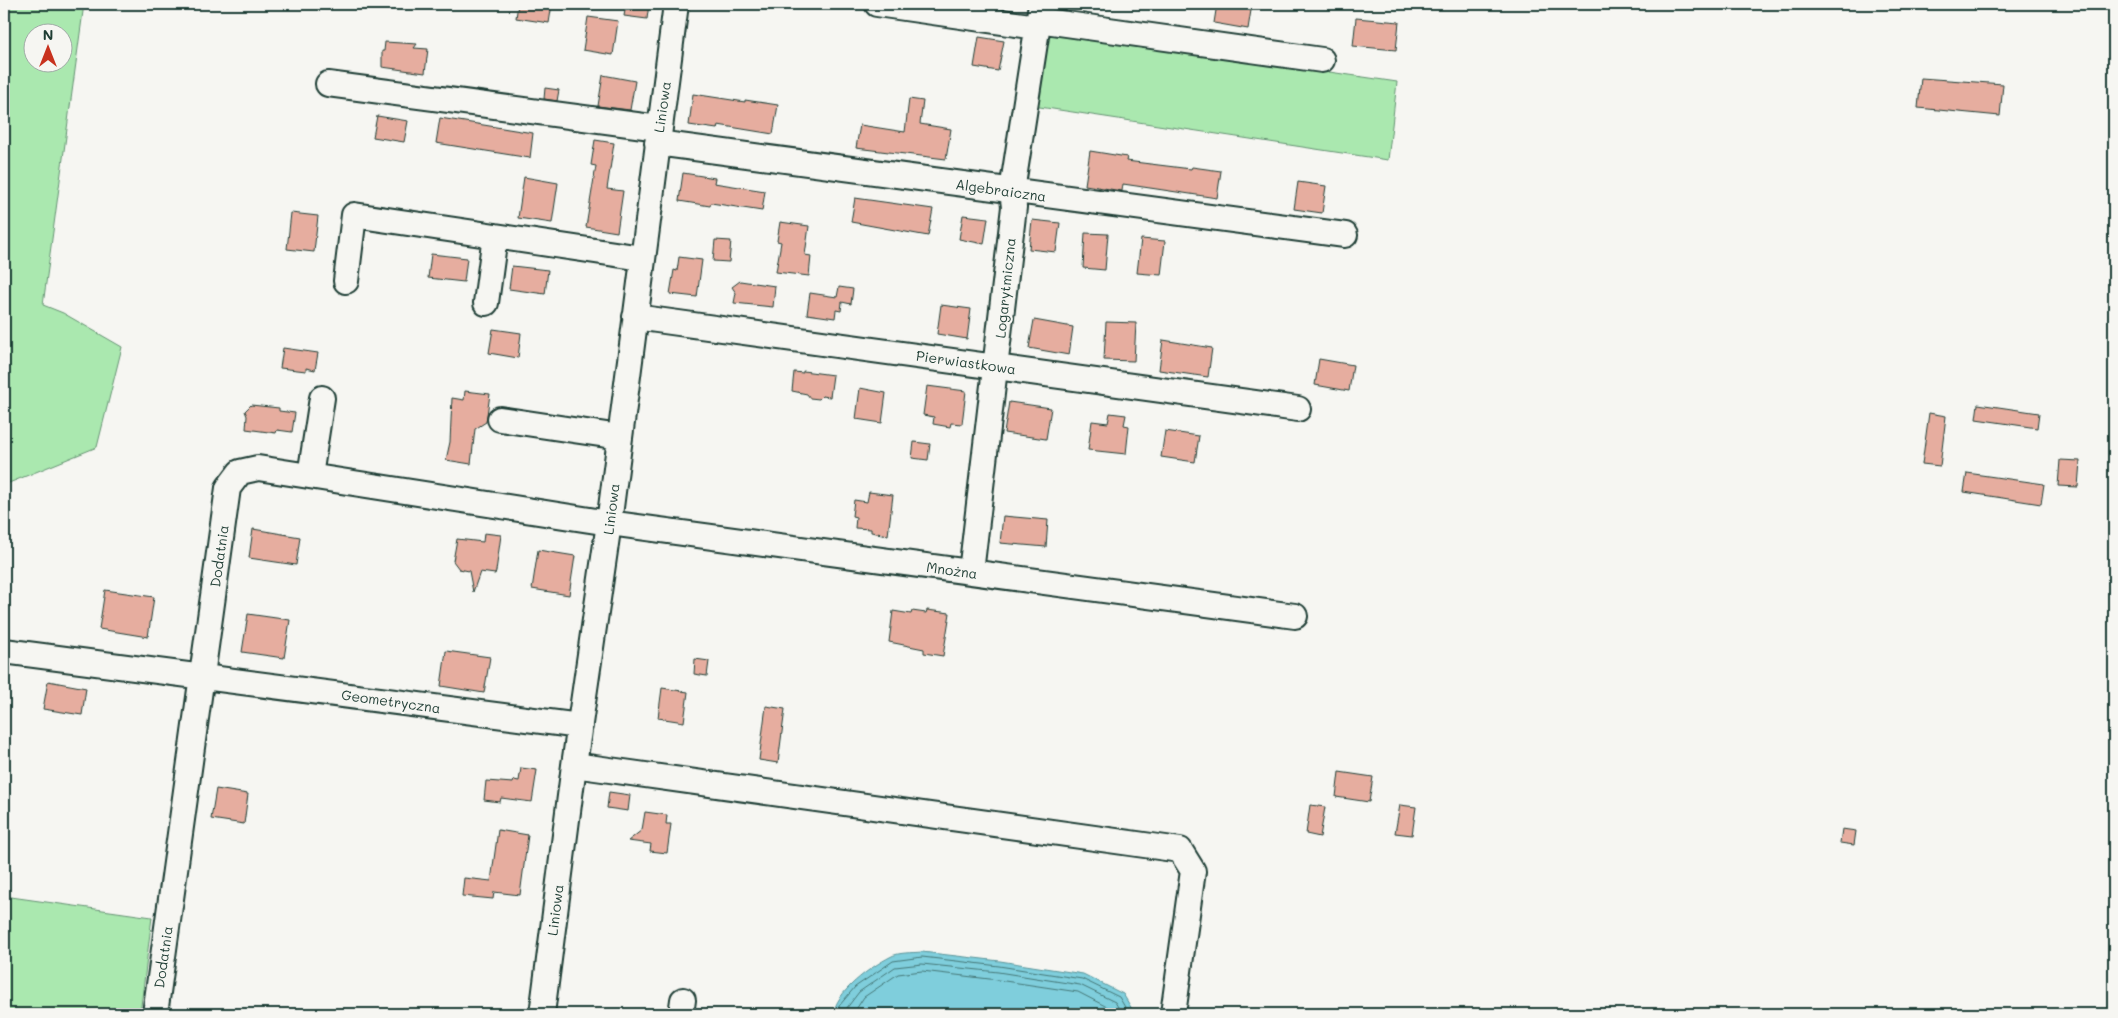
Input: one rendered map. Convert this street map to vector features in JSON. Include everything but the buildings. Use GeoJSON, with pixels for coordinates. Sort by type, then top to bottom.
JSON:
{"type":"FeatureCollection","features":[{"type":"Feature","properties":{"kind":"street","name":"Liniowa"},"geometry":{"type":"LineString","coordinates":[[542,1014],[574,765],[609,522],[676,4]]}},
{"type":"Feature","properties":{"kind":"street"},"geometry":{"type":"LineString","coordinates":[[877,4],[1039,17],[1322,60]]}},
{"type":"Feature","properties":{"kind":"street","name":"Logarytmiczna"},"geometry":{"type":"LineString","coordinates":[[971,572],[1014,208],[1012,192],[1039,17]]}},
{"type":"Feature","properties":{"kind":"street","name":"Algebraiczna"},"geometry":{"type":"LineString","coordinates":[[328,84],[1012,192],[1346,235]]}},
{"type":"Feature","properties":{"kind":"street"},"geometry":{"type":"LineString","coordinates":[[346,281],[354,215],[642,258]]}},
{"type":"Feature","properties":{"kind":"street"},"geometry":{"type":"LineString","coordinates":[[486,303],[495,236]]}},
{"type":"Feature","properties":{"kind":"street","name":"Pierwiastkowa"},"geometry":{"type":"LineString","coordinates":[[635,317],[1298,409]]}},
{"type":"Feature","properties":{"kind":"street"},"geometry":{"type":"LineString","coordinates":[[310,476],[322,398]]}},
{"type":"Feature","properties":{"kind":"street"},"geometry":{"type":"LineString","coordinates":[[500,419],[620,437]]}},
{"type":"Feature","properties":{"kind":"street","name":"Dodatnia"},"geometry":{"type":"LineString","coordinates":[[155,1014],[228,488],[240,472],[258,468],[609,522]]}},
{"type":"Feature","properties":{"kind":"street","name":"Mnożna"},"geometry":{"type":"LineString","coordinates":[[609,522],[1295,616]]}},
{"type":"Feature","properties":{"kind":"street","name":"Geometryczna"},"geometry":{"type":"LineString","coordinates":[[4,651],[580,726]]}},
{"type":"Feature","properties":{"kind":"street"},"geometry":{"type":"LineString","coordinates":[[574,765],[1180,850],[1193,871],[1173,1014]]}},
{"type":"Feature","properties":{"kind":"green space"},"geometry":{"type":"Polygon","coordinates":[[[4,4],[84,4],[43,305],[63,313],[122,347],[97,447],[4,485],[4,4]]]}},
{"type":"Feature","properties":{"kind":"green space"},"geometry":{"type":"Polygon","coordinates":[[[1045,30],[1397,82],[1388,160],[1033,106],[1045,30]]]}},
{"type":"Feature","properties":{"kind":"green space"},"geometry":{"type":"Polygon","coordinates":[[[4,896],[152,917],[140,1014],[4,1014],[4,896]]]}},
{"type":"Feature","properties":{"kind":"water"},"geometry":{"type":"Polygon","coordinates":[[[922,952],[1000,961],[1083,974],[1123,994],[1135,1014],[834,1014],[840,997],[864,973],[897,954],[922,952]]]}}]}
